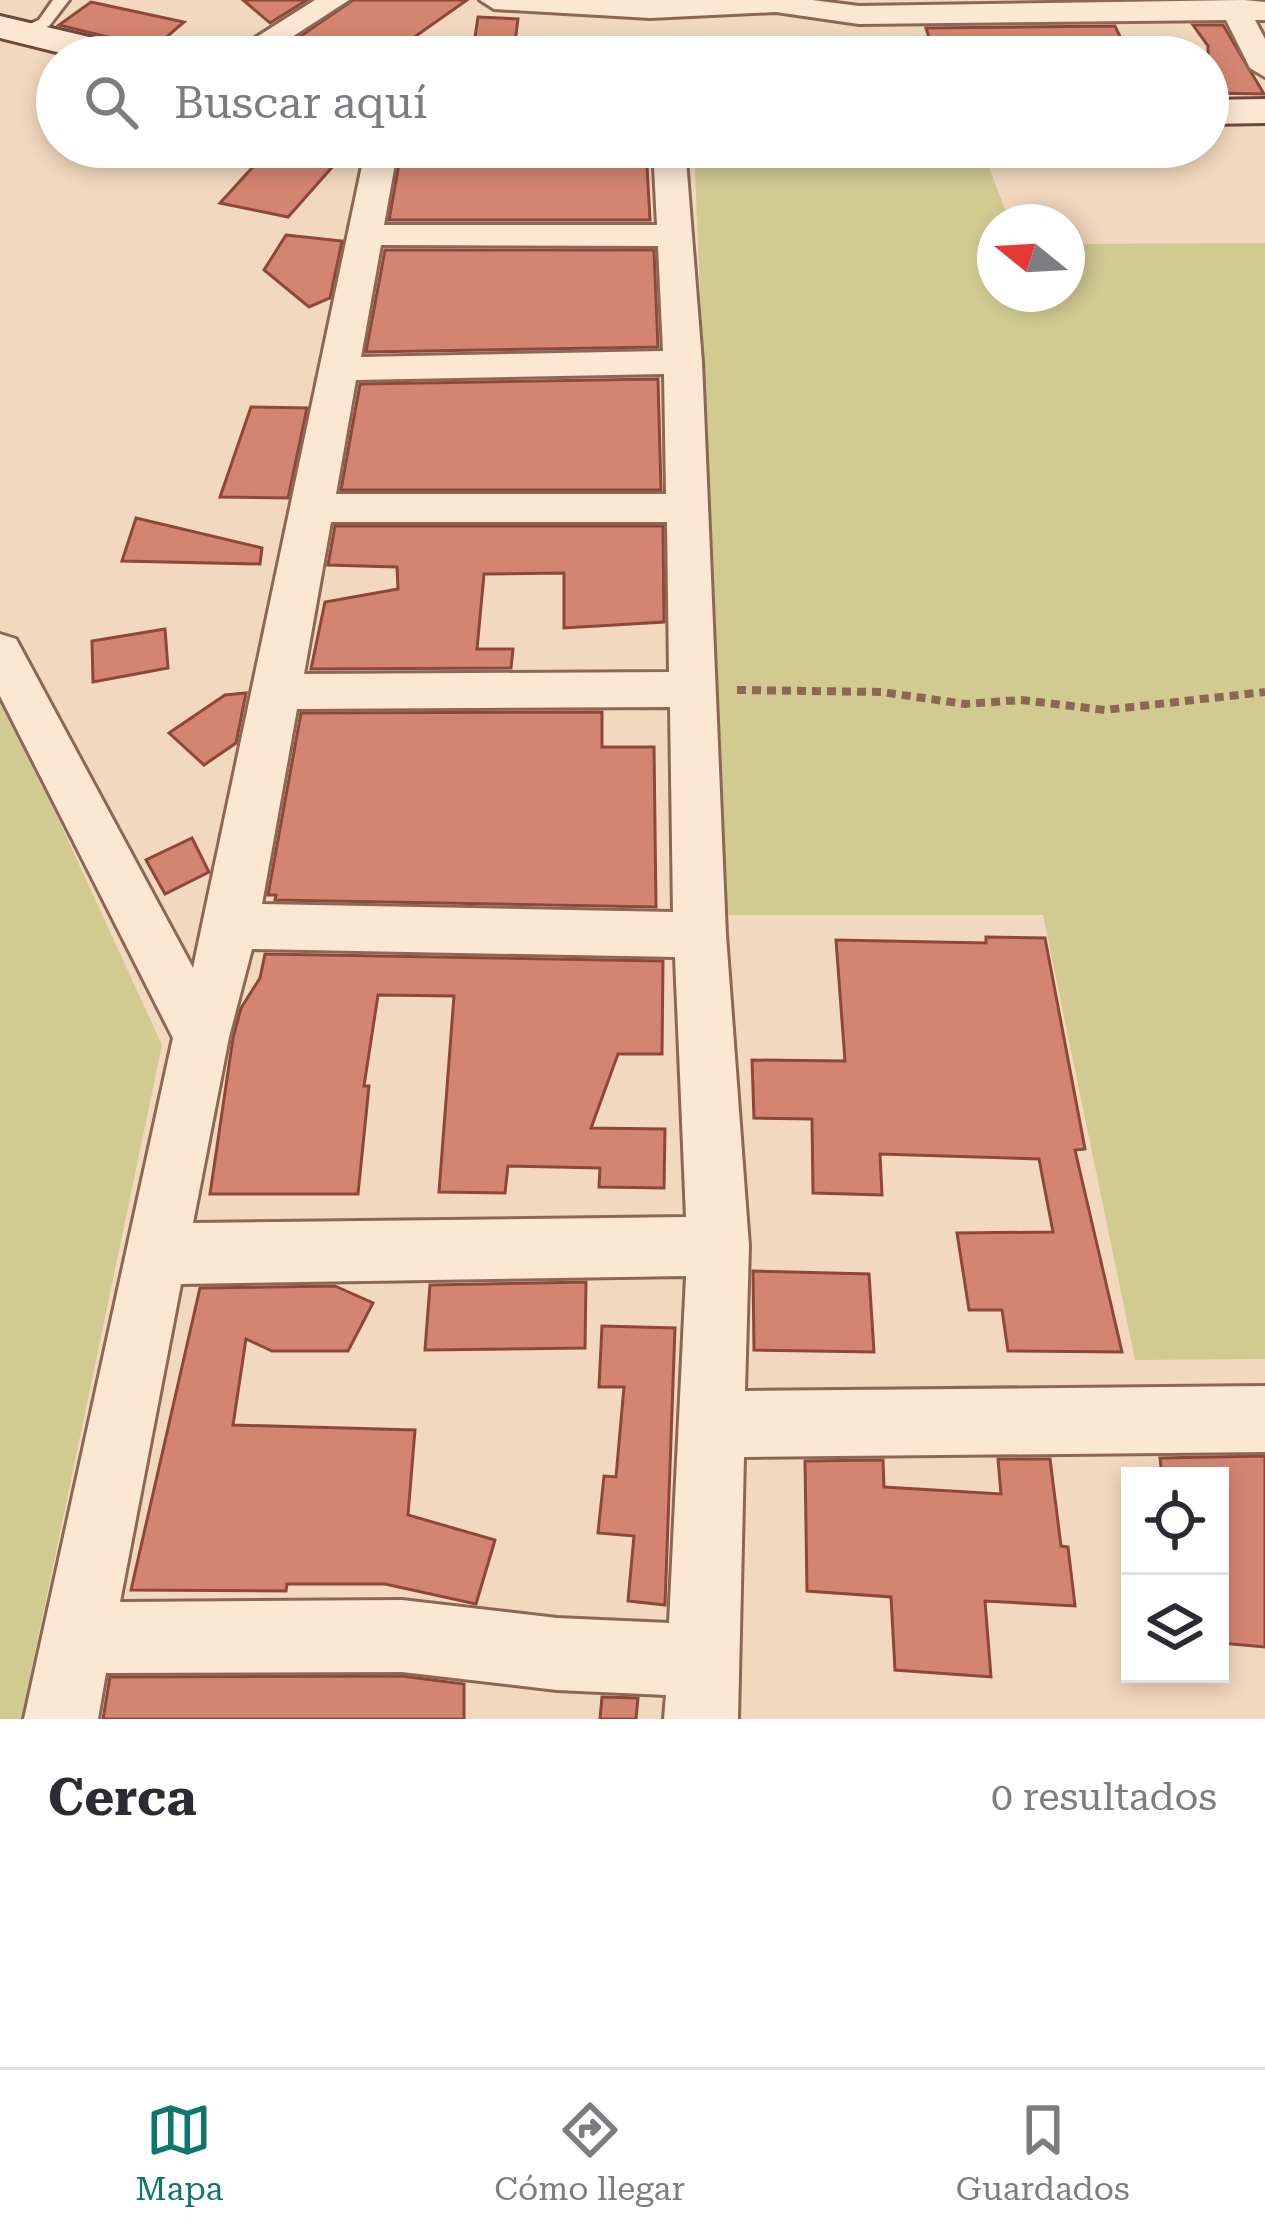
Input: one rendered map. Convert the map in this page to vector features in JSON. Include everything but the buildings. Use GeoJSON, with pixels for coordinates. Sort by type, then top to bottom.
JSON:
{"type":"FeatureCollection","features":[{"type":"Feature","properties":{"kind":"street"},"geometry":{"type":"LineString","coordinates":[[274,36],[335,0]]}},
{"type":"Feature","properties":{"kind":"street"},"geometry":{"type":"LineString","coordinates":[[502,1],[650,9],[760,3],[860,17],[1244,8],[1265,68]]}},
{"type":"Feature","properties":{"kind":"street"},"geometry":{"type":"LineString","coordinates":[[1229,112],[1265,111]]}},
{"type":"Feature","properties":{"kind":"street"},"geometry":{"type":"LineString","coordinates":[[61,1719],[201,1037],[232,926],[378,168]]}},
{"type":"Feature","properties":{"kind":"street"},"geometry":{"type":"LineString","coordinates":[[77,1638],[402,1636],[556,1654],[703,1690],[718,1246],[700,935],[683,362],[671,168]]}},
{"type":"Feature","properties":{"kind":"street"},"geometry":{"type":"LineString","coordinates":[[364,235],[676,236]]}},
{"type":"Feature","properties":{"kind":"street"},"geometry":{"type":"LineString","coordinates":[[340,369],[683,362]]}},
{"type":"Feature","properties":{"kind":"street"},"geometry":{"type":"LineString","coordinates":[[315,508],[687,508]]}},
{"type":"Feature","properties":{"kind":"street"},"geometry":{"type":"LineString","coordinates":[[0,650],[201,1037]]}},
{"type":"Feature","properties":{"kind":"street"},"geometry":{"type":"LineString","coordinates":[[279,692],[693,689]]}},
{"type":"Feature","properties":{"kind":"street"},"geometry":{"type":"LineString","coordinates":[[232,926],[700,935]]}},
{"type":"Feature","properties":{"kind":"street"},"geometry":{"type":"LineString","coordinates":[[155,1254],[718,1246]]}},
{"type":"Feature","properties":{"kind":"street"},"geometry":{"type":"LineString","coordinates":[[711,1424],[1265,1419]]}},
{"type":"Feature","properties":{"kind":"lane"},"geometry":{"type":"LineString","coordinates":[[8,33],[44,23],[62,0]]}},
{"type":"Feature","properties":{"kind":"path"},"geometry":{"type":"LineString","coordinates":[[693,689],[882,692],[965,704],[1021,700],[1105,710],[1265,692]]}},
{"type":"Feature","properties":{"kind":"shaded area"},"geometry":{"type":"Polygon","coordinates":[[[695,168],[989,168],[1003,204],[977,204],[977,312],[1085,312],[1085,244],[1265,243],[1265,1359],[1135,1360],[1043,915],[726,915],[695,168]]]}},
{"type":"Feature","properties":{"kind":"shaded area"},"geometry":{"type":"Polygon","coordinates":[[[0,692],[162,1045],[21,1719],[0,1719],[0,692]]]}}]}
